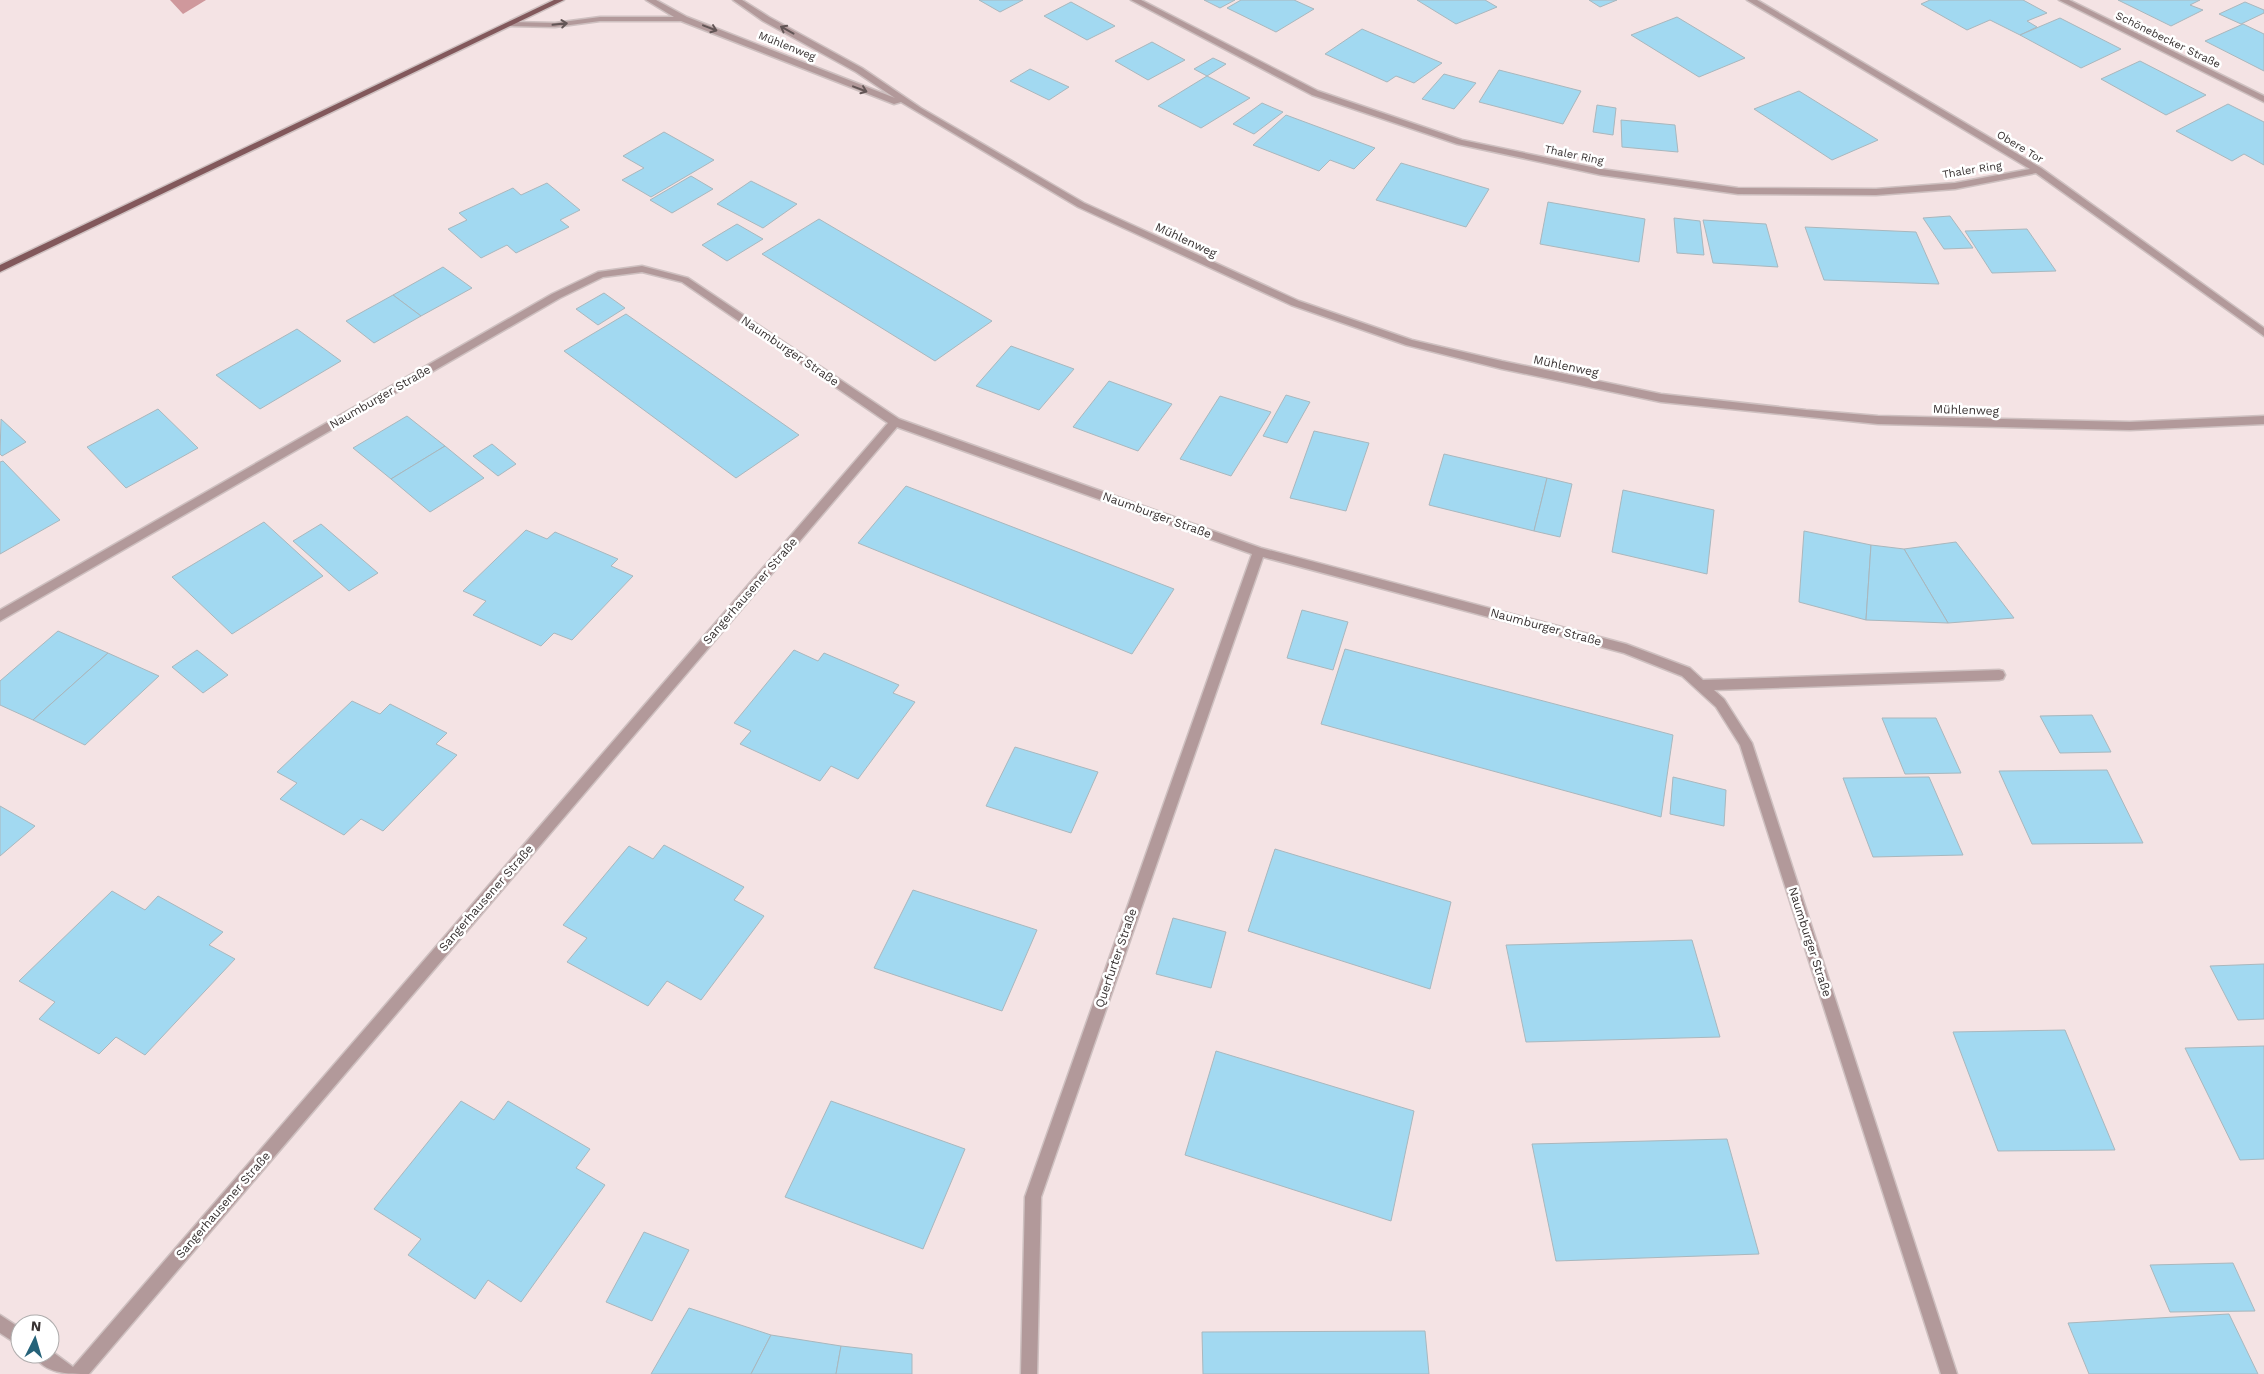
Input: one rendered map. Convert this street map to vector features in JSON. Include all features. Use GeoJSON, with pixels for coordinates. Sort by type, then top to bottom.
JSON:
{"type":"FeatureCollection","features":[{"type":"Feature","properties":{"kind":"main road"},"geometry":{"type":"LineString","coordinates":[[0,269],[560,0]]}},
{"type":"Feature","properties":{"kind":"street","name":"Mühlenweg"},"geometry":{"type":"LineString","coordinates":[[650,0],[684,19],[918,110]]}},
{"type":"Feature","properties":{"kind":"street","name":"Mühlenweg"},"geometry":{"type":"LineString","coordinates":[[738,0],[766,19],[859,70],[918,110],[1081,205],[1295,303],[1410,343],[1502,365],[1661,398],[1778,412],[1878,420],[2130,426],[2264,420]]}},
{"type":"Feature","properties":{"kind":"street","name":"Thaler Ring"},"geometry":{"type":"LineString","coordinates":[[1136,0],[1315,93],[1460,142],[1601,172],[1738,191],[1876,192],[1955,186],[2038,170]]}},
{"type":"Feature","properties":{"kind":"street","name":"Obere Tor"},"geometry":{"type":"LineString","coordinates":[[1751,0],[2038,170],[2264,334]]}},
{"type":"Feature","properties":{"kind":"street","name":"Schönebecker Straße"},"geometry":{"type":"LineString","coordinates":[[2063,0],[2264,99]]}},
{"type":"Feature","properties":{"kind":"street"},"geometry":{"type":"LineString","coordinates":[[511,24],[556,25],[600,19],[684,19]]}},
{"type":"Feature","properties":{"kind":"street","name":"Naumburger Straße"},"geometry":{"type":"LineString","coordinates":[[0,616],[556,296],[601,274],[642,269],[685,280],[895,422],[1259,552],[1626,649],[1686,672],[1720,703],[1746,743],[1949,1374]]}},
{"type":"Feature","properties":{"kind":"street","name":"Sangerhausener Straße"},"geometry":{"type":"LineString","coordinates":[[78,1374],[895,422]]}},
{"type":"Feature","properties":{"kind":"street","name":"Querfurter Straße"},"geometry":{"type":"LineString","coordinates":[[1029,1374],[1033,1197],[1259,552]]}},
{"type":"Feature","properties":{"kind":"street"},"geometry":{"type":"LineString","coordinates":[[1700,685],[1999,675]]}},
{"type":"Feature","properties":{"kind":"street"},"geometry":{"type":"LineString","coordinates":[[55,1364],[68,1374]]}},
{"type":"Feature","properties":{"kind":"shaded area"},"geometry":{"type":"Polygon","coordinates":[[[170,0],[206,0],[183,14],[170,0]]]}},
{"type":"Feature","properties":{"kind":"building"},"geometry":{"type":"Polygon","coordinates":[[[979,0],[1023,0],[1000,12],[979,0]]]}},
{"type":"Feature","properties":{"kind":"building"},"geometry":{"type":"Polygon","coordinates":[[[1204,0],[1235,0],[1220,8],[1204,0]]]}},
{"type":"Feature","properties":{"kind":"building"},"geometry":{"type":"Polygon","coordinates":[[[1241,0],[1294,0],[1314,9],[1276,32],[1227,8],[1241,0]]]}},
{"type":"Feature","properties":{"kind":"building"},"geometry":{"type":"Polygon","coordinates":[[[1417,0],[1485,0],[1497,7],[1456,24],[1417,0]]]}},
{"type":"Feature","properties":{"kind":"building"},"geometry":{"type":"Polygon","coordinates":[[[1589,0],[1617,0],[1600,7],[1589,0]]]}},
{"type":"Feature","properties":{"kind":"building"},"geometry":{"type":"Polygon","coordinates":[[[1930,0],[2023,0],[2047,13],[2027,21],[2037,27],[2020,35],[1990,20],[1967,30],[1921,4],[1930,0]]]}},
{"type":"Feature","properties":{"kind":"building"},"geometry":{"type":"Polygon","coordinates":[[[2118,0],[2200,0],[2190,5],[2203,10],[2171,26],[2118,0]]]}},
{"type":"Feature","properties":{"kind":"building"},"geometry":{"type":"Polygon","coordinates":[[[1071,2],[1115,26],[1087,40],[1044,16],[1071,2]]]}},
{"type":"Feature","properties":{"kind":"building"},"geometry":{"type":"Polygon","coordinates":[[[2245,2],[2264,10],[2264,13],[2241,24],[2219,14],[2245,2]]]}},
{"type":"Feature","properties":{"kind":"building"},"geometry":{"type":"Polygon","coordinates":[[[1677,17],[1745,58],[1699,77],[1631,35],[1677,17]]]}},
{"type":"Feature","properties":{"kind":"building"},"geometry":{"type":"Polygon","coordinates":[[[2060,18],[2121,49],[2081,68],[2020,35],[2060,18]]]}},
{"type":"Feature","properties":{"kind":"building"},"geometry":{"type":"Polygon","coordinates":[[[2243,24],[2264,34],[2264,71],[2205,41],[2243,24]]]}},
{"type":"Feature","properties":{"kind":"building"},"geometry":{"type":"Polygon","coordinates":[[[1362,29],[1442,63],[1414,83],[1396,76],[1387,82],[1325,54],[1362,29]]]}},
{"type":"Feature","properties":{"kind":"building"},"geometry":{"type":"Polygon","coordinates":[[[1152,42],[1185,60],[1148,80],[1115,61],[1152,42]]]}},
{"type":"Feature","properties":{"kind":"building"},"geometry":{"type":"Polygon","coordinates":[[[1213,58],[1226,64],[1207,76],[1194,69],[1213,58]]]}},
{"type":"Feature","properties":{"kind":"building"},"geometry":{"type":"Polygon","coordinates":[[[2140,61],[2206,95],[2166,115],[2101,79],[2140,61]]]}},
{"type":"Feature","properties":{"kind":"building"},"geometry":{"type":"Polygon","coordinates":[[[1030,69],[1069,87],[1049,100],[1010,81],[1030,69]]]}},
{"type":"Feature","properties":{"kind":"building"},"geometry":{"type":"Polygon","coordinates":[[[1499,70],[1581,91],[1563,124],[1479,102],[1499,70]]]}},
{"type":"Feature","properties":{"kind":"building"},"geometry":{"type":"Polygon","coordinates":[[[1444,74],[1476,83],[1454,109],[1422,99],[1444,74]]]}},
{"type":"Feature","properties":{"kind":"building"},"geometry":{"type":"Polygon","coordinates":[[[1207,76],[1250,98],[1201,128],[1158,106],[1207,76]]]}},
{"type":"Feature","properties":{"kind":"building"},"geometry":{"type":"Polygon","coordinates":[[[1799,91],[1878,140],[1832,160],[1754,109],[1799,91]]]}},
{"type":"Feature","properties":{"kind":"building"},"geometry":{"type":"Polygon","coordinates":[[[1262,103],[1283,112],[1254,134],[1233,124],[1262,103]]]}},
{"type":"Feature","properties":{"kind":"building"},"geometry":{"type":"Polygon","coordinates":[[[2228,104],[2264,122],[2264,165],[2244,154],[2232,161],[2176,131],[2228,104]]]}},
{"type":"Feature","properties":{"kind":"building"},"geometry":{"type":"Polygon","coordinates":[[[1597,105],[1616,108],[1613,135],[1593,132],[1597,105]]]}},
{"type":"Feature","properties":{"kind":"building"},"geometry":{"type":"Polygon","coordinates":[[[1286,115],[1375,148],[1354,169],[1330,160],[1319,171],[1253,145],[1286,115]]]}},
{"type":"Feature","properties":{"kind":"building"},"geometry":{"type":"Polygon","coordinates":[[[1621,120],[1675,125],[1678,152],[1622,147],[1621,120]]]}},
{"type":"Feature","properties":{"kind":"building"},"geometry":{"type":"Polygon","coordinates":[[[664,132],[714,160],[651,197],[622,180],[644,168],[623,156],[664,132]]]}},
{"type":"Feature","properties":{"kind":"building"},"geometry":{"type":"Polygon","coordinates":[[[1401,163],[1489,189],[1466,227],[1376,200],[1401,163]]]}},
{"type":"Feature","properties":{"kind":"building"},"geometry":{"type":"Polygon","coordinates":[[[691,176],[713,189],[672,213],[650,200],[691,176]]]}},
{"type":"Feature","properties":{"kind":"building"},"geometry":{"type":"Polygon","coordinates":[[[751,181],[797,204],[763,228],[717,204],[751,181]]]}},
{"type":"Feature","properties":{"kind":"building"},"geometry":{"type":"Polygon","coordinates":[[[547,183],[580,210],[560,220],[569,227],[516,253],[507,245],[481,258],[448,229],[467,220],[459,213],[513,188],[521,195],[547,183]]]}},
{"type":"Feature","properties":{"kind":"building"},"geometry":{"type":"Polygon","coordinates":[[[1548,202],[1645,219],[1639,262],[1540,244],[1548,202]]]}},
{"type":"Feature","properties":{"kind":"building"},"geometry":{"type":"Polygon","coordinates":[[[1950,216],[1973,248],[1944,249],[1923,218],[1950,216]]]}},
{"type":"Feature","properties":{"kind":"building"},"geometry":{"type":"Polygon","coordinates":[[[1674,218],[1700,221],[1704,255],[1677,253],[1674,218]]]}},
{"type":"Feature","properties":{"kind":"building"},"geometry":{"type":"Polygon","coordinates":[[[819,219],[992,321],[935,361],[762,254],[819,219]]]}},
{"type":"Feature","properties":{"kind":"building"},"geometry":{"type":"Polygon","coordinates":[[[1703,220],[1766,224],[1778,267],[1713,263],[1703,220]]]}},
{"type":"Feature","properties":{"kind":"building"},"geometry":{"type":"Polygon","coordinates":[[[737,224],[763,239],[727,261],[702,245],[737,224]]]}},
{"type":"Feature","properties":{"kind":"building"},"geometry":{"type":"Polygon","coordinates":[[[1805,227],[1916,232],[1939,284],[1824,280],[1805,227]]]}},
{"type":"Feature","properties":{"kind":"building"},"geometry":{"type":"Polygon","coordinates":[[[2027,229],[2056,271],[1992,273],[1965,231],[2027,229]]]}},
{"type":"Feature","properties":{"kind":"building"},"geometry":{"type":"Polygon","coordinates":[[[443,267],[472,288],[421,316],[393,295],[443,267]]]}},
{"type":"Feature","properties":{"kind":"building"},"geometry":{"type":"Polygon","coordinates":[[[604,293],[625,308],[598,325],[576,309],[604,293]]]}},
{"type":"Feature","properties":{"kind":"building"},"geometry":{"type":"Polygon","coordinates":[[[393,295],[421,316],[374,343],[346,321],[393,295]]]}},
{"type":"Feature","properties":{"kind":"building"},"geometry":{"type":"Polygon","coordinates":[[[626,314],[799,435],[736,478],[564,351],[626,314]]]}},
{"type":"Feature","properties":{"kind":"building"},"geometry":{"type":"Polygon","coordinates":[[[297,329],[341,361],[260,409],[216,375],[297,329]]]}},
{"type":"Feature","properties":{"kind":"building"},"geometry":{"type":"Polygon","coordinates":[[[1011,346],[1074,369],[1039,410],[976,386],[1011,346]]]}},
{"type":"Feature","properties":{"kind":"building"},"geometry":{"type":"Polygon","coordinates":[[[1109,381],[1172,404],[1138,451],[1073,427],[1109,381]]]}},
{"type":"Feature","properties":{"kind":"building"},"geometry":{"type":"Polygon","coordinates":[[[1286,395],[1310,402],[1287,443],[1263,436],[1286,395]]]}},
{"type":"Feature","properties":{"kind":"building"},"geometry":{"type":"Polygon","coordinates":[[[1220,396],[1271,412],[1231,476],[1180,459],[1220,396]]]}},
{"type":"Feature","properties":{"kind":"building"},"geometry":{"type":"Polygon","coordinates":[[[158,409],[198,448],[126,488],[87,447],[158,409]]]}},
{"type":"Feature","properties":{"kind":"building"},"geometry":{"type":"Polygon","coordinates":[[[407,416],[445,446],[391,479],[353,448],[407,416]]]}},
{"type":"Feature","properties":{"kind":"building"},"geometry":{"type":"Polygon","coordinates":[[[1,419],[26,442],[2,456],[0,454],[1,419]]]}},
{"type":"Feature","properties":{"kind":"building"},"geometry":{"type":"Polygon","coordinates":[[[1314,431],[1369,443],[1346,511],[1290,498],[1314,431]]]}},
{"type":"Feature","properties":{"kind":"building"},"geometry":{"type":"Polygon","coordinates":[[[492,444],[516,464],[498,476],[473,456],[492,444]]]}},
{"type":"Feature","properties":{"kind":"building"},"geometry":{"type":"Polygon","coordinates":[[[445,446],[484,478],[430,512],[391,479],[445,446]]]}},
{"type":"Feature","properties":{"kind":"building"},"geometry":{"type":"Polygon","coordinates":[[[1444,454],[1547,478],[1534,531],[1429,505],[1444,454]]]}},
{"type":"Feature","properties":{"kind":"building"},"geometry":{"type":"Polygon","coordinates":[[[3,461],[60,520],[0,554],[0,462],[3,461]]]}},
{"type":"Feature","properties":{"kind":"building"},"geometry":{"type":"Polygon","coordinates":[[[1547,478],[1572,484],[1560,537],[1534,531],[1547,478]]]}},
{"type":"Feature","properties":{"kind":"building"},"geometry":{"type":"Polygon","coordinates":[[[906,486],[1174,589],[1132,654],[858,543],[906,486]]]}},
{"type":"Feature","properties":{"kind":"building"},"geometry":{"type":"Polygon","coordinates":[[[1623,490],[1714,510],[1707,574],[1612,552],[1623,490]]]}},
{"type":"Feature","properties":{"kind":"building"},"geometry":{"type":"Polygon","coordinates":[[[264,522],[323,576],[232,634],[172,577],[264,522]]]}},
{"type":"Feature","properties":{"kind":"building"},"geometry":{"type":"Polygon","coordinates":[[[321,524],[378,573],[349,591],[293,541],[321,524]]]}},
{"type":"Feature","properties":{"kind":"building"},"geometry":{"type":"Polygon","coordinates":[[[526,530],[547,539],[555,532],[618,559],[611,566],[633,576],[572,640],[554,633],[541,646],[473,615],[486,601],[463,591],[526,530]]]}},
{"type":"Feature","properties":{"kind":"building"},"geometry":{"type":"Polygon","coordinates":[[[1804,531],[1871,545],[1866,620],[1799,602],[1804,531]]]}},
{"type":"Feature","properties":{"kind":"building"},"geometry":{"type":"Polygon","coordinates":[[[1956,542],[2014,618],[1948,623],[1904,549],[1956,542]]]}},
{"type":"Feature","properties":{"kind":"building"},"geometry":{"type":"Polygon","coordinates":[[[1871,545],[1904,549],[1948,623],[1866,620],[1871,545]]]}},
{"type":"Feature","properties":{"kind":"building"},"geometry":{"type":"Polygon","coordinates":[[[1302,610],[1348,622],[1333,670],[1287,658],[1302,610]]]}},
{"type":"Feature","properties":{"kind":"building"},"geometry":{"type":"Polygon","coordinates":[[[58,631],[108,653],[33,720],[0,705],[0,681],[58,631]]]}},
{"type":"Feature","properties":{"kind":"building"},"geometry":{"type":"Polygon","coordinates":[[[1345,649],[1673,735],[1661,817],[1321,724],[1345,649]]]}},
{"type":"Feature","properties":{"kind":"building"},"geometry":{"type":"Polygon","coordinates":[[[197,650],[228,675],[203,693],[172,667],[197,650]]]}},
{"type":"Feature","properties":{"kind":"building"},"geometry":{"type":"Polygon","coordinates":[[[794,650],[818,661],[824,653],[899,685],[893,693],[915,702],[858,779],[831,766],[820,781],[740,744],[751,731],[734,723],[794,650]]]}},
{"type":"Feature","properties":{"kind":"building"},"geometry":{"type":"Polygon","coordinates":[[[108,653],[159,676],[85,745],[33,720],[108,653]]]}},
{"type":"Feature","properties":{"kind":"building"},"geometry":{"type":"Polygon","coordinates":[[[352,701],[380,714],[390,704],[447,733],[436,744],[457,755],[383,831],[361,819],[344,835],[280,799],[297,783],[277,772],[352,701]]]}},
{"type":"Feature","properties":{"kind":"building"},"geometry":{"type":"Polygon","coordinates":[[[2092,715],[2111,752],[2060,753],[2040,716],[2092,715]]]}},
{"type":"Feature","properties":{"kind":"building"},"geometry":{"type":"Polygon","coordinates":[[[1882,718],[1936,718],[1961,773],[1905,774],[1882,718]]]}},
{"type":"Feature","properties":{"kind":"building"},"geometry":{"type":"Polygon","coordinates":[[[1015,747],[1098,772],[1071,833],[986,806],[1015,747]]]}},
{"type":"Feature","properties":{"kind":"building"},"geometry":{"type":"Polygon","coordinates":[[[2107,770],[2143,843],[2032,844],[1999,771],[2107,770]]]}},
{"type":"Feature","properties":{"kind":"building"},"geometry":{"type":"Polygon","coordinates":[[[1673,777],[1726,790],[1724,826],[1670,814],[1673,777]]]}},
{"type":"Feature","properties":{"kind":"building"},"geometry":{"type":"Polygon","coordinates":[[[1929,777],[1963,855],[1873,857],[1843,778],[1929,777]]]}},
{"type":"Feature","properties":{"kind":"building"},"geometry":{"type":"Polygon","coordinates":[[[0,806],[35,826],[0,856],[0,806]]]}},
{"type":"Feature","properties":{"kind":"building"},"geometry":{"type":"Polygon","coordinates":[[[664,845],[744,887],[734,900],[764,916],[701,1000],[667,981],[648,1006],[567,962],[587,938],[563,925],[629,846],[653,859],[664,845]]]}},
{"type":"Feature","properties":{"kind":"building"},"geometry":{"type":"Polygon","coordinates":[[[1275,849],[1451,902],[1430,989],[1248,931],[1275,849]]]}},
{"type":"Feature","properties":{"kind":"building"},"geometry":{"type":"Polygon","coordinates":[[[913,890],[1037,930],[1002,1011],[874,968],[913,890]]]}},
{"type":"Feature","properties":{"kind":"building"},"geometry":{"type":"Polygon","coordinates":[[[112,891],[145,910],[158,896],[223,932],[209,945],[235,959],[145,1055],[116,1037],[99,1054],[39,1019],[55,1002],[19,981],[112,891]]]}},
{"type":"Feature","properties":{"kind":"building"},"geometry":{"type":"Polygon","coordinates":[[[1173,918],[1226,932],[1211,988],[1156,974],[1173,918]]]}},
{"type":"Feature","properties":{"kind":"building"},"geometry":{"type":"Polygon","coordinates":[[[1692,940],[1720,1037],[1526,1042],[1506,945],[1692,940]]]}},
{"type":"Feature","properties":{"kind":"building"},"geometry":{"type":"Polygon","coordinates":[[[2264,964],[2264,1019],[2238,1020],[2210,966],[2264,964]]]}},
{"type":"Feature","properties":{"kind":"building"},"geometry":{"type":"Polygon","coordinates":[[[2065,1030],[2115,1150],[1998,1151],[1953,1032],[2065,1030]]]}},
{"type":"Feature","properties":{"kind":"building"},"geometry":{"type":"Polygon","coordinates":[[[2264,1046],[2264,1159],[2240,1160],[2185,1048],[2264,1046]]]}},
{"type":"Feature","properties":{"kind":"building"},"geometry":{"type":"Polygon","coordinates":[[[1216,1051],[1414,1111],[1391,1221],[1185,1155],[1216,1051]]]}},
{"type":"Feature","properties":{"kind":"building"},"geometry":{"type":"Polygon","coordinates":[[[461,1101],[494,1120],[508,1101],[590,1149],[576,1168],[605,1185],[521,1302],[488,1280],[475,1299],[408,1255],[421,1239],[374,1209],[461,1101]]]}},
{"type":"Feature","properties":{"kind":"building"},"geometry":{"type":"Polygon","coordinates":[[[831,1101],[965,1149],[923,1249],[785,1197],[831,1101]]]}},
{"type":"Feature","properties":{"kind":"building"},"geometry":{"type":"Polygon","coordinates":[[[1727,1139],[1759,1254],[1556,1261],[1532,1144],[1727,1139]]]}},
{"type":"Feature","properties":{"kind":"building"},"geometry":{"type":"Polygon","coordinates":[[[644,1232],[689,1250],[652,1321],[606,1302],[644,1232]]]}},
{"type":"Feature","properties":{"kind":"building"},"geometry":{"type":"Polygon","coordinates":[[[2233,1263],[2255,1311],[2170,1312],[2150,1265],[2233,1263]]]}},
{"type":"Feature","properties":{"kind":"building"},"geometry":{"type":"Polygon","coordinates":[[[689,1308],[771,1335],[751,1374],[651,1374],[689,1308]]]}},
{"type":"Feature","properties":{"kind":"building"},"geometry":{"type":"Polygon","coordinates":[[[2229,1314],[2258,1374],[2089,1374],[2068,1323],[2229,1314]]]}},
{"type":"Feature","properties":{"kind":"building"},"geometry":{"type":"Polygon","coordinates":[[[1425,1331],[1429,1374],[1203,1374],[1202,1332],[1425,1331]]]}},
{"type":"Feature","properties":{"kind":"building"},"geometry":{"type":"Polygon","coordinates":[[[771,1335],[841,1346],[836,1374],[751,1374],[771,1335]]]}},
{"type":"Feature","properties":{"kind":"building"},"geometry":{"type":"Polygon","coordinates":[[[841,1346],[912,1354],[912,1374],[836,1374],[841,1346]]]}}]}
